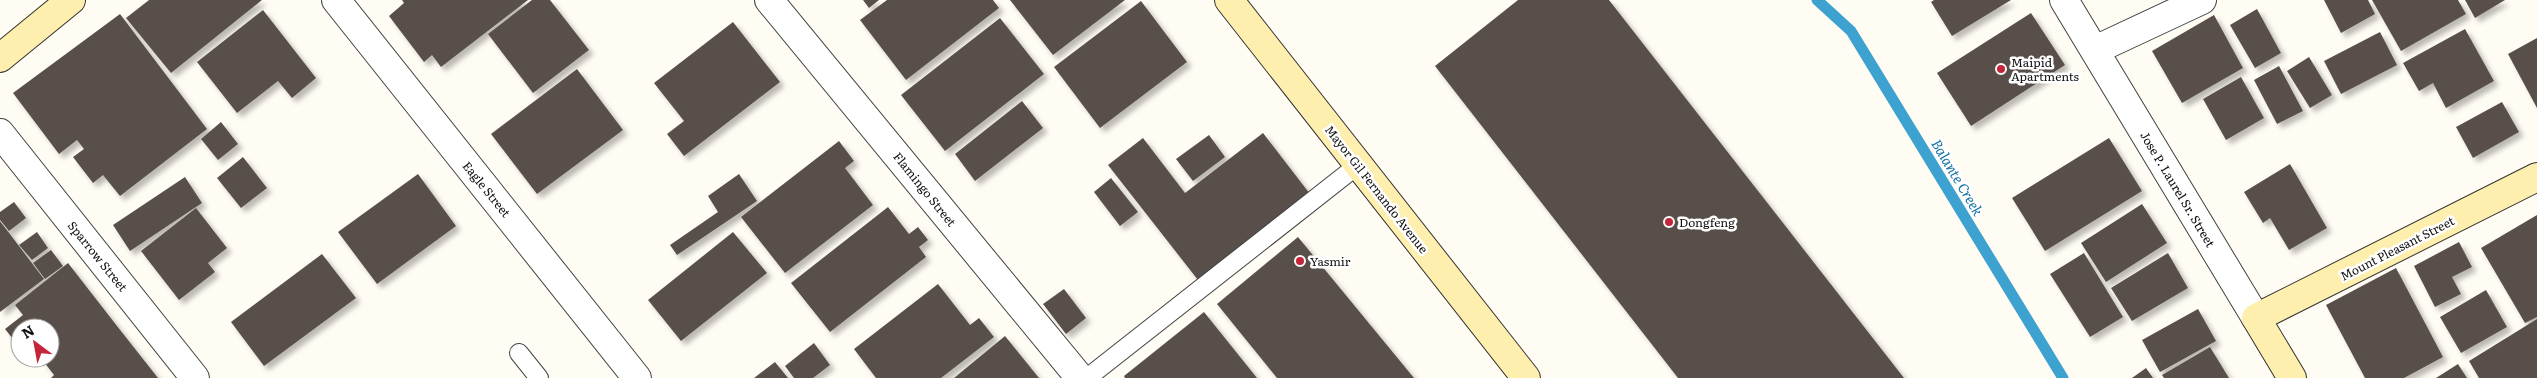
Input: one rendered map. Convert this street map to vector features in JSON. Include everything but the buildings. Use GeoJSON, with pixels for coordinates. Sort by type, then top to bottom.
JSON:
{"type":"FeatureCollection","features":[{"type":"Feature","properties":{"kind":"street"},"geometry":{"type":"LineString","coordinates":[[0,58],[71,0]]}},
{"type":"Feature","properties":{"kind":"street","name":"Eagle Street"},"geometry":{"type":"LineString","coordinates":[[336,0],[637,378]]}},
{"type":"Feature","properties":{"kind":"street","name":"Flamingo Street"},"geometry":{"type":"LineString","coordinates":[[769,0],[1080,378]]}},
{"type":"Feature","properties":{"kind":"street","name":"Mayor Gil Fernando Avenue"},"geometry":{"type":"LineString","coordinates":[[1229,0],[1526,378]]}},
{"type":"Feature","properties":{"kind":"street","name":"Jose P. Laurel Sr. Street"},"geometry":{"type":"LineString","coordinates":[[2064,0],[2292,378]]}},
{"type":"Feature","properties":{"kind":"street"},"geometry":{"type":"LineString","coordinates":[[2095,50],[2202,0]]}},
{"type":"Feature","properties":{"kind":"street","name":"Sparrow Street"},"geometry":{"type":"LineString","coordinates":[[0,134],[195,378]]}},
{"type":"Feature","properties":{"kind":"street","name":"Mount Pleasant Street"},"geometry":{"type":"LineString","coordinates":[[2256,318],[2537,177]]}},
{"type":"Feature","properties":{"kind":"lane"},"geometry":{"type":"LineString","coordinates":[[1087,378],[1358,164]]}},
{"type":"Feature","properties":{"kind":"lane"},"geometry":{"type":"LineString","coordinates":[[519,353],[539,378]]}},
{"type":"Feature","properties":{"kind":"waterway","name":"Balante Creek"},"geometry":{"type":"LineString","coordinates":[[1817,0],[1851,31],[2063,378]]}},
{"type":"Feature","properties":{"kind":"place","name":"Maipid Apartments"},"geometry":{"type":"Point","coordinates":[2001,69]}},
{"type":"Feature","properties":{"kind":"place","name":"Dongfeng"},"geometry":{"type":"Point","coordinates":[1669,222]}},
{"type":"Feature","properties":{"kind":"place","name":"Yasmir"},"geometry":{"type":"Point","coordinates":[1300,261]}}]}
